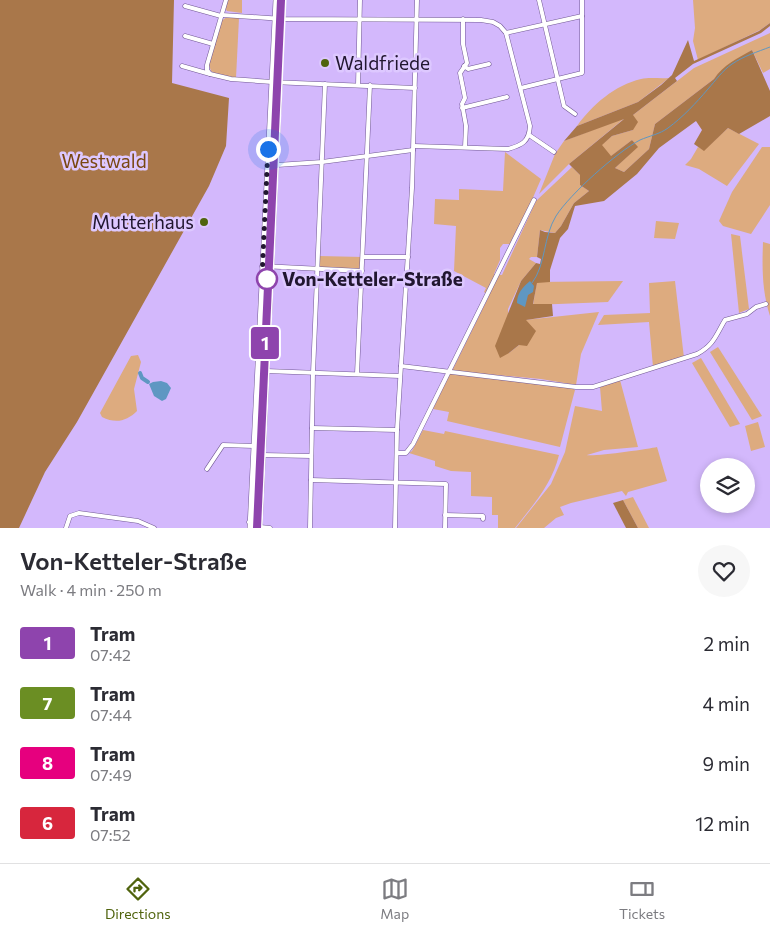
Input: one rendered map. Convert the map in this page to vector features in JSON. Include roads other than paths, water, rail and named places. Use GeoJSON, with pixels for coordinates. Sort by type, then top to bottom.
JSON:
{"type":"FeatureCollection","features":[{"type":"Feature","properties":{"kind":"street"},"geometry":{"type":"LineString","coordinates":[[210,74],[207,70],[207,65],[226,0]]}},
{"type":"Feature","properties":{"kind":"street"},"geometry":{"type":"LineString","coordinates":[[270,528],[248,526],[254,446],[276,0]]}},
{"type":"Feature","properties":{"kind":"street"},"geometry":{"type":"LineString","coordinates":[[358,85],[360,0]]}},
{"type":"Feature","properties":{"kind":"street"},"geometry":{"type":"LineString","coordinates":[[395,528],[397,430],[414,148],[417,0]]}},
{"type":"Feature","properties":{"kind":"street"},"geometry":{"type":"LineString","coordinates":[[539,0],[564,106],[575,114]]}},
{"type":"Feature","properties":{"kind":"street"},"geometry":{"type":"LineString","coordinates":[[521,88],[582,73],[582,0]]}},
{"type":"Feature","properties":{"kind":"street"},"geometry":{"type":"LineString","coordinates":[[185,6],[222,16],[275,19],[480,20],[493,22],[506,33],[530,126],[529,134],[521,146],[508,149],[465,147],[414,148],[322,162],[277,165]]}},
{"type":"Feature","properties":{"kind":"street"},"geometry":{"type":"LineString","coordinates":[[506,33],[582,16]]}},
{"type":"Feature","properties":{"kind":"street"},"geometry":{"type":"LineString","coordinates":[[463,19],[463,44],[467,63],[460,73],[465,98],[462,104],[466,126],[465,147]]}},
{"type":"Feature","properties":{"kind":"street"},"geometry":{"type":"LineString","coordinates":[[185,36],[213,44]]}},
{"type":"Feature","properties":{"kind":"street"},"geometry":{"type":"LineString","coordinates":[[464,66],[468,69],[489,64]]}},
{"type":"Feature","properties":{"kind":"street"},"geometry":{"type":"LineString","coordinates":[[182,66],[231,79],[415,88]]}},
{"type":"Feature","properties":{"kind":"street"},"geometry":{"type":"LineString","coordinates":[[260,528],[280,82]]}},
{"type":"Feature","properties":{"kind":"street"},"geometry":{"type":"LineString","coordinates":[[310,528],[313,373],[325,84]]}},
{"type":"Feature","properties":{"kind":"street"},"geometry":{"type":"LineString","coordinates":[[357,374],[370,86]]}},
{"type":"Feature","properties":{"kind":"street"},"geometry":{"type":"LineString","coordinates":[[462,108],[507,97]]}},
{"type":"Feature","properties":{"kind":"street"},"geometry":{"type":"LineString","coordinates":[[529,134],[554,152]]}},
{"type":"Feature","properties":{"kind":"street"},"geometry":{"type":"LineString","coordinates":[[397,453],[406,453],[413,444],[534,200]]}},
{"type":"Feature","properties":{"kind":"street"},"geometry":{"type":"LineString","coordinates":[[362,258],[408,257]]}},
{"type":"Feature","properties":{"kind":"street"},"geometry":{"type":"LineString","coordinates":[[262,266],[362,271]]}},
{"type":"Feature","properties":{"kind":"street"},"geometry":{"type":"LineString","coordinates":[[401,366],[576,387],[593,387],[697,354],[708,348],[714,341],[726,320],[746,314],[756,307],[766,304]]}},
{"type":"Feature","properties":{"kind":"street"},"geometry":{"type":"LineString","coordinates":[[266,371],[400,376]]}},
{"type":"Feature","properties":{"kind":"street"},"geometry":{"type":"LineString","coordinates":[[312,428],[397,430]]}},
{"type":"Feature","properties":{"kind":"street"},"geometry":{"type":"LineString","coordinates":[[207,469],[223,446],[254,446]]}},
{"type":"Feature","properties":{"kind":"street"},"geometry":{"type":"LineString","coordinates":[[264,455],[311,456]]}},
{"type":"Feature","properties":{"kind":"street"},"geometry":{"type":"LineString","coordinates":[[311,480],[446,484],[445,528]]}},
{"type":"Feature","properties":{"kind":"street"},"geometry":{"type":"LineString","coordinates":[[66,528],[70,516],[79,513],[138,521],[154,528]]}},
{"type":"Feature","properties":{"kind":"street"},"geometry":{"type":"LineString","coordinates":[[445,515],[484,516],[484,519]]}},
{"type":"Feature","properties":{"kind":"water"},"geometry":{"type":"Polygon","coordinates":[[[530,281],[534,286],[533,292],[528,295],[525,307],[517,303],[517,299],[521,290],[530,281]]]}},
{"type":"Feature","properties":{"kind":"water"},"geometry":{"type":"Polygon","coordinates":[[[161,381],[167,383],[171,388],[166,399],[162,401],[154,396],[149,384],[161,381]]]}},
{"type":"Feature","properties":{"kind":"waterway"},"geometry":{"type":"LineString","coordinates":[[532,283],[540,268],[549,233],[556,216],[583,185],[630,146],[662,132],[674,124],[732,64],[746,56],[770,47]]}},
{"type":"Feature","properties":{"kind":"waterway"},"geometry":{"type":"LineString","coordinates":[[140,373],[142,378],[148,382]]}},
{"type":"Feature","properties":{"kind":"tram line"},"geometry":{"type":"LineString","coordinates":[[257,528],[281,0]]}},
{"type":"Feature","properties":{"kind":"tram line","name":"1"},"geometry":{"type":"LineString","coordinates":[[257,528],[281,0]]}},
{"type":"Feature","properties":{"kind":"place","name":"Waldfriede"},"geometry":{"type":"Point","coordinates":[325,63]}},
{"type":"Feature","properties":{"kind":"place","name":"Mutterhaus"},"geometry":{"type":"Point","coordinates":[204,222]}},
{"type":"Feature","properties":{"kind":"place","name":"Von-Ketteler-Straße"},"geometry":{"type":"Point","coordinates":[267,279]}},
{"type":"Feature","properties":{"kind":"park label","name":"Westwald"},"geometry":{"type":"Point","coordinates":[104,161]}}]}
